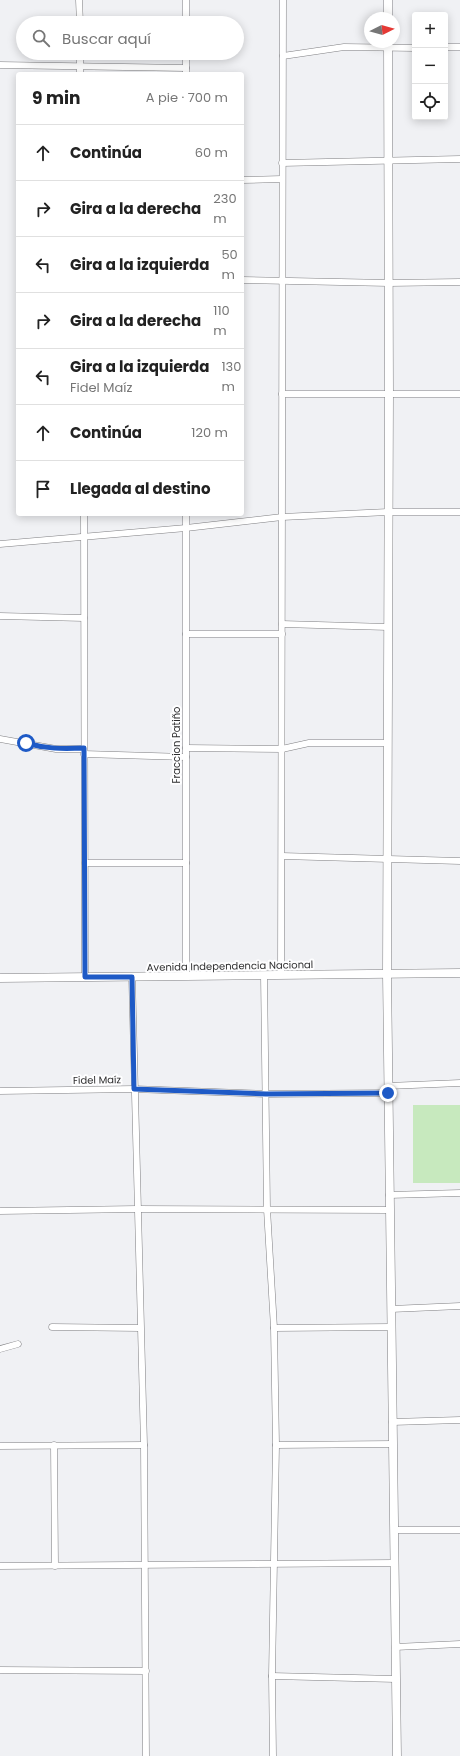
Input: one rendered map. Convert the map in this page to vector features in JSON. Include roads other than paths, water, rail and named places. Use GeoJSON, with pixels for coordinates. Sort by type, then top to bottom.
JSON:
{"type":"FeatureCollection","features":[{"type":"Feature","properties":{"kind":"street"},"geometry":{"type":"LineString","coordinates":[[79,0],[80,16]]}},
{"type":"Feature","properties":{"kind":"street"},"geometry":{"type":"LineString","coordinates":[[186,0],[186,16]]}},
{"type":"Feature","properties":{"kind":"street"},"geometry":{"type":"LineString","coordinates":[[281,975],[282,0]]}},
{"type":"Feature","properties":{"kind":"street"},"geometry":{"type":"LineString","coordinates":[[388,0],[388,12]]}},
{"type":"Feature","properties":{"kind":"street"},"geometry":{"type":"LineString","coordinates":[[400,46],[412,48]]}},
{"type":"Feature","properties":{"kind":"street"},"geometry":{"type":"LineString","coordinates":[[282,56],[364,47]]}},
{"type":"Feature","properties":{"kind":"street"},"geometry":{"type":"LineString","coordinates":[[448,47],[460,47]]}},
{"type":"Feature","properties":{"kind":"street"},"geometry":{"type":"LineString","coordinates":[[388,48],[389,394],[386,974],[397,1756]]}},
{"type":"Feature","properties":{"kind":"street"},"geometry":{"type":"LineString","coordinates":[[80,60],[80,72]]}},
{"type":"Feature","properties":{"kind":"street"},"geometry":{"type":"LineString","coordinates":[[0,65],[80,66],[186,71],[186,60]]}},
{"type":"Feature","properties":{"kind":"street"},"geometry":{"type":"LineString","coordinates":[[282,163],[460,159]]}},
{"type":"Feature","properties":{"kind":"street"},"geometry":{"type":"LineString","coordinates":[[244,180],[282,179]]}},
{"type":"Feature","properties":{"kind":"street"},"geometry":{"type":"LineString","coordinates":[[244,280],[389,283],[460,282]]}},
{"type":"Feature","properties":{"kind":"street"},"geometry":{"type":"LineString","coordinates":[[282,394],[460,394]]}},
{"type":"Feature","properties":{"kind":"street"},"geometry":{"type":"LineString","coordinates":[[0,544],[186,528],[282,517],[388,512],[460,512]]}},
{"type":"Feature","properties":{"kind":"street"},"geometry":{"type":"LineString","coordinates":[[84,516],[85,977]]}},
{"type":"Feature","properties":{"kind":"street","name":"Fraccion Patiño"},"geometry":{"type":"LineString","coordinates":[[186,516],[186,976]]}},
{"type":"Feature","properties":{"kind":"street"},"geometry":{"type":"LineString","coordinates":[[0,616],[84,618]]}},
{"type":"Feature","properties":{"kind":"street"},"geometry":{"type":"LineString","coordinates":[[282,624],[388,627]]}},
{"type":"Feature","properties":{"kind":"street"},"geometry":{"type":"LineString","coordinates":[[186,634],[282,634]]}},
{"type":"Feature","properties":{"kind":"street"},"geometry":{"type":"LineString","coordinates":[[0,739],[49,748],[186,758]]}},
{"type":"Feature","properties":{"kind":"street"},"geometry":{"type":"LineString","coordinates":[[186,748],[282,749],[309,743],[388,743]]}},
{"type":"Feature","properties":{"kind":"street"},"geometry":{"type":"LineString","coordinates":[[282,856],[460,861]]}},
{"type":"Feature","properties":{"kind":"street"},"geometry":{"type":"LineString","coordinates":[[85,863],[186,863]]}},
{"type":"Feature","properties":{"kind":"street","name":"Avenida Independencia Nacional"},"geometry":{"type":"LineString","coordinates":[[0,978],[460,973]]}},
{"type":"Feature","properties":{"kind":"street"},"geometry":{"type":"LineString","coordinates":[[264,975],[267,1209],[274,1328],[276,1445],[272,1676],[273,1756]]}},
{"type":"Feature","properties":{"kind":"street"},"geometry":{"type":"LineString","coordinates":[[132,977],[144,1445],[146,1756]]}},
{"type":"Feature","properties":{"kind":"street","name":"Fidel Maíz"},"geometry":{"type":"LineString","coordinates":[[0,1091],[134,1089],[266,1094],[388,1089],[460,1083]]}},
{"type":"Feature","properties":{"kind":"street"},"geometry":{"type":"LineString","coordinates":[[389,1195],[460,1193]]}},
{"type":"Feature","properties":{"kind":"street"},"geometry":{"type":"LineString","coordinates":[[0,1211],[137,1209],[390,1210]]}},
{"type":"Feature","properties":{"kind":"street"},"geometry":{"type":"LineString","coordinates":[[391,1309],[460,1306]]}},
{"type":"Feature","properties":{"kind":"street"},"geometry":{"type":"LineString","coordinates":[[274,1328],[391,1327]]}},
{"type":"Feature","properties":{"kind":"street"},"geometry":{"type":"LineString","coordinates":[[52,1328],[140,1328]]}},
{"type":"Feature","properties":{"kind":"street"},"geometry":{"type":"LineString","coordinates":[[0,1349],[18,1344]]}},
{"type":"Feature","properties":{"kind":"street"},"geometry":{"type":"LineString","coordinates":[[392,1422],[460,1420]]}},
{"type":"Feature","properties":{"kind":"street"},"geometry":{"type":"LineString","coordinates":[[276,1445],[393,1444]]}},
{"type":"Feature","properties":{"kind":"street"},"geometry":{"type":"LineString","coordinates":[[54,1445],[55,1566]]}},
{"type":"Feature","properties":{"kind":"street"},"geometry":{"type":"LineString","coordinates":[[0,1446],[144,1445]]}},
{"type":"Feature","properties":{"kind":"street"},"geometry":{"type":"LineString","coordinates":[[394,1530],[460,1530]]}},
{"type":"Feature","properties":{"kind":"street"},"geometry":{"type":"LineString","coordinates":[[0,1566],[394,1563]]}},
{"type":"Feature","properties":{"kind":"street"},"geometry":{"type":"LineString","coordinates":[[395,1647],[460,1644]]}},
{"type":"Feature","properties":{"kind":"street"},"geometry":{"type":"LineString","coordinates":[[0,1670],[146,1671]]}},
{"type":"Feature","properties":{"kind":"street"},"geometry":{"type":"LineString","coordinates":[[272,1676],[396,1679]]}}]}
